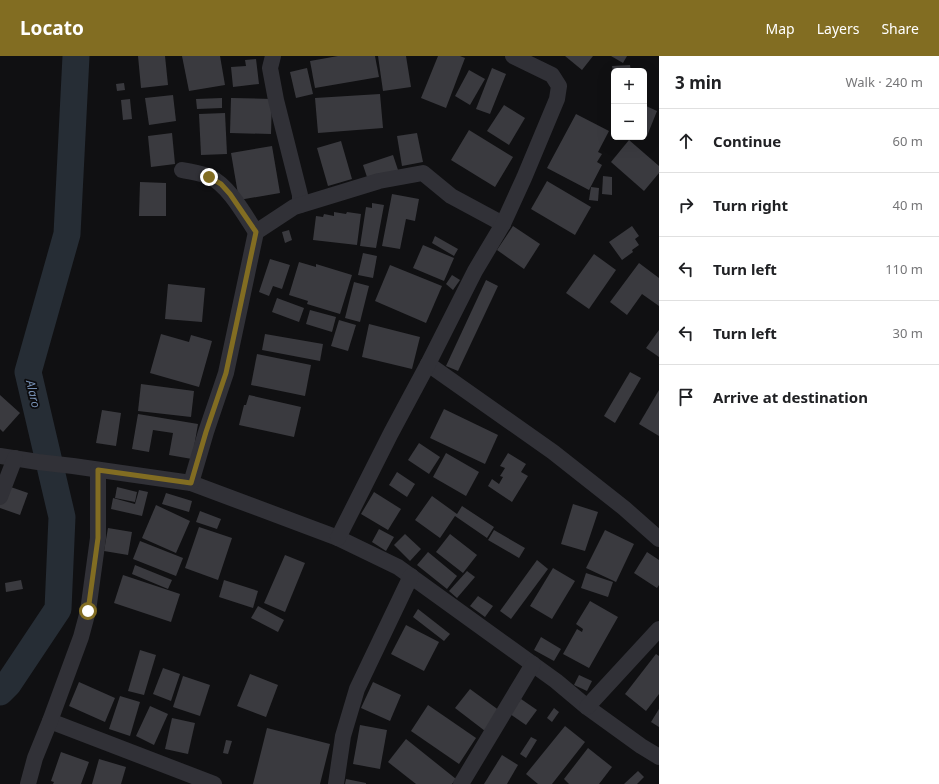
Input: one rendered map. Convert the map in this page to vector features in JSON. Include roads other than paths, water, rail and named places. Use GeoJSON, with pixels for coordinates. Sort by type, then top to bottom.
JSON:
{"type":"FeatureCollection","features":[{"type":"Feature","properties":{"kind":"street"},"geometry":{"type":"LineString","coordinates":[[273,56],[270,68],[276,100],[300,195],[300,205]]}},
{"type":"Feature","properties":{"kind":"street"},"geometry":{"type":"LineString","coordinates":[[338,538],[475,271],[503,224],[558,99],[559,86],[552,75],[513,56]]}},
{"type":"Feature","properties":{"kind":"street"},"geometry":{"type":"LineString","coordinates":[[182,170],[209,177],[221,184],[230,194],[256,232]]}},
{"type":"Feature","properties":{"kind":"street"},"geometry":{"type":"LineString","coordinates":[[191,483],[226,373],[256,232],[294,207],[379,181],[423,173],[452,196],[503,224]]}},
{"type":"Feature","properties":{"kind":"street"},"geometry":{"type":"LineString","coordinates":[[428,364],[553,452],[624,508],[659,539]]}},
{"type":"Feature","properties":{"kind":"street"},"geometry":{"type":"LineString","coordinates":[[0,497],[8,457],[191,483],[338,538],[398,567],[556,681],[587,707],[641,746],[659,757]]}},
{"type":"Feature","properties":{"kind":"street"},"geometry":{"type":"LineString","coordinates":[[28,784],[35,758],[81,637],[88,611],[98,538],[98,470]]}},
{"type":"Feature","properties":{"kind":"street"},"geometry":{"type":"LineString","coordinates":[[336,784],[343,736],[358,689],[411,576]]}},
{"type":"Feature","properties":{"kind":"street"},"geometry":{"type":"LineString","coordinates":[[587,707],[659,629]]}},
{"type":"Feature","properties":{"kind":"street"},"geometry":{"type":"LineString","coordinates":[[460,784],[533,664]]}},
{"type":"Feature","properties":{"kind":"street"},"geometry":{"type":"LineString","coordinates":[[50,721],[214,784]]}},
{"type":"Feature","properties":{"kind":"waterway","name":"Alaro"},"geometry":{"type":"LineString","coordinates":[[0,692],[8,684],[58,609],[62,517],[28,372],[67,234],[76,56]]}}]}
